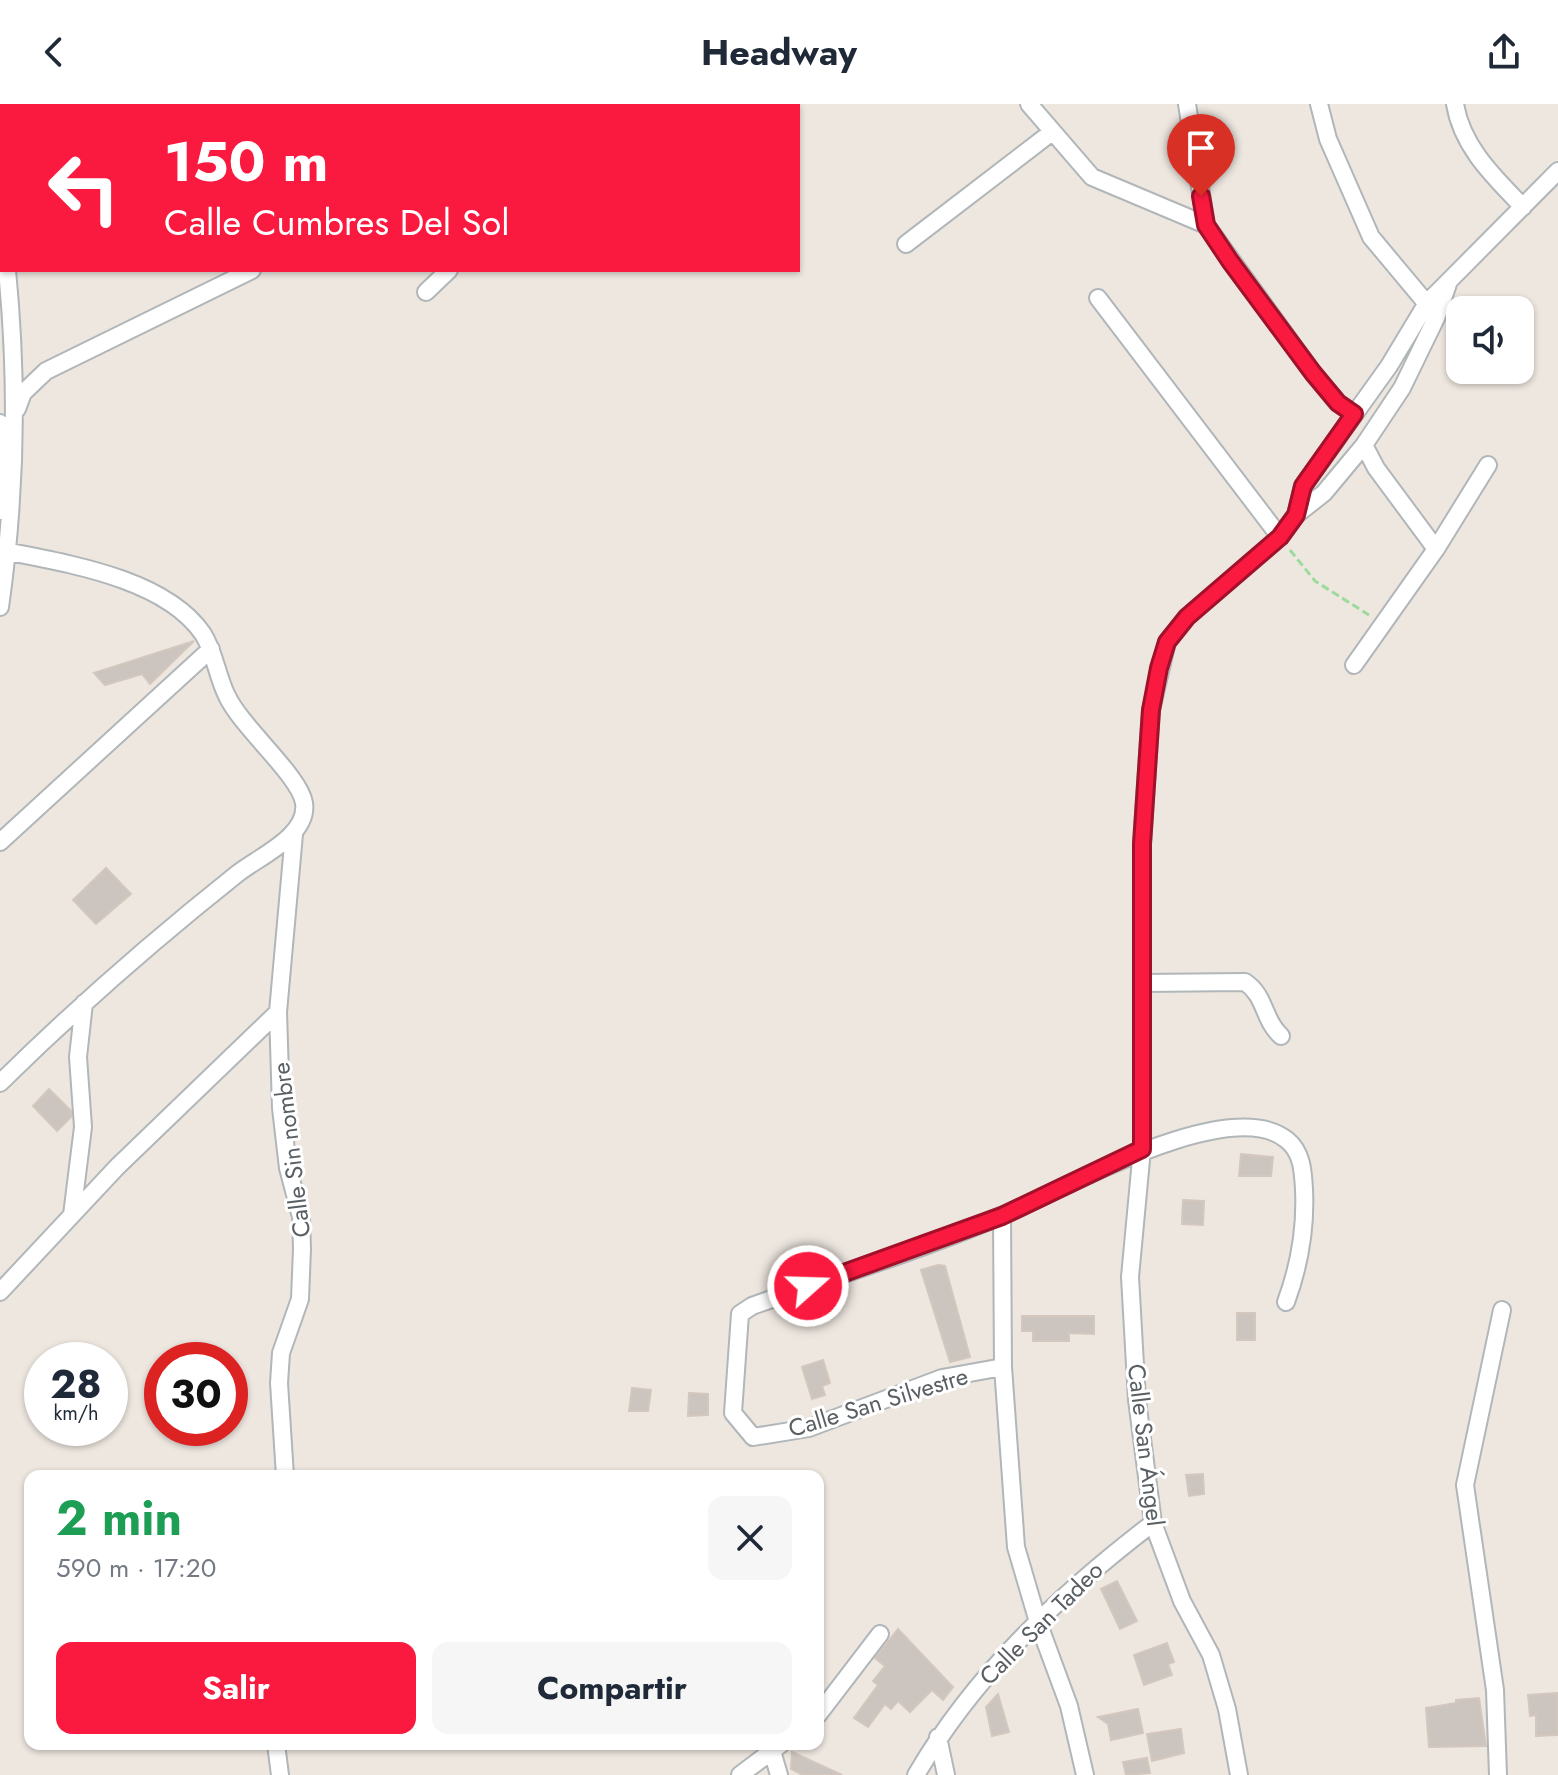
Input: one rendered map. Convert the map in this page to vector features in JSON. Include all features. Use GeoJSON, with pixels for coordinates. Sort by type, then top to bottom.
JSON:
{"type":"FeatureCollection","features":[{"type":"Feature","properties":{"kind":"street"},"geometry":{"type":"LineString","coordinates":[[1029,104],[1092,177],[1206,225]]}},
{"type":"Feature","properties":{"kind":"street"},"geometry":{"type":"LineString","coordinates":[[1187,104],[1206,225],[1313,373],[1338,403],[1354,414]]}},
{"type":"Feature","properties":{"kind":"street"},"geometry":{"type":"LineString","coordinates":[[1319,104],[1328,139],[1371,237],[1432,310]]}},
{"type":"Feature","properties":{"kind":"street"},"geometry":{"type":"LineString","coordinates":[[1455,104],[1462,133],[1487,169],[1523,207]]}},
{"type":"Feature","properties":{"kind":"street"},"geometry":{"type":"LineString","coordinates":[[906,244],[1052,132]]}},
{"type":"Feature","properties":{"kind":"street"},"geometry":{"type":"LineString","coordinates":[[1296,515],[1303,486],[1448,284],[1558,171]]}},
{"type":"Feature","properties":{"kind":"street"},"geometry":{"type":"LineString","coordinates":[[0,511],[14,329],[7,272]]}},
{"type":"Feature","properties":{"kind":"street"},"geometry":{"type":"LineString","coordinates":[[0,607],[3,550],[12,495],[7,419],[23,393],[46,371],[248,272]]}},
{"type":"Feature","properties":{"kind":"street"},"geometry":{"type":"LineString","coordinates":[[426,292],[447,272]]}},
{"type":"Feature","properties":{"kind":"street"},"geometry":{"type":"LineString","coordinates":[[1098,298],[1280,537]]}},
{"type":"Feature","properties":{"kind":"street"},"geometry":{"type":"LineString","coordinates":[[1296,515],[1324,493],[1364,445],[1402,388],[1432,310]]}},
{"type":"Feature","properties":{"kind":"street"},"geometry":{"type":"LineString","coordinates":[[1364,445],[1376,468],[1436,549]]}},
{"type":"Feature","properties":{"kind":"street"},"geometry":{"type":"LineString","coordinates":[[1354,665],[1436,549],[1488,465]]}},
{"type":"Feature","properties":{"kind":"street","name":"Calle San Ángel"},"geometry":{"type":"LineString","coordinates":[[1239,1775],[1227,1709],[1211,1655],[1182,1601],[1153,1523],[1137,1400],[1130,1277],[1142,1149],[1142,844],[1151,710],[1167,642],[1187,617],[1280,537],[1296,515]]}},
{"type":"Feature","properties":{"kind":"street"},"geometry":{"type":"LineString","coordinates":[[0,842],[211,649],[191,618],[147,591],[92,569],[3,550]]}},
{"type":"Feature","properties":{"kind":"street","name":"Calle Sin nombre"},"geometry":{"type":"LineString","coordinates":[[211,649],[227,695],[247,728],[302,794],[304,813],[294,834],[278,1012],[281,1108],[288,1168],[301,1217],[302,1249],[300,1299],[281,1353],[279,1383],[285,1470]]}},
{"type":"Feature","properties":{"kind":"street"},"geometry":{"type":"LineString","coordinates":[[0,1083],[84,1003],[185,915],[294,834]]}},
{"type":"Feature","properties":{"kind":"street"},"geometry":{"type":"LineString","coordinates":[[1142,983],[1245,982],[1258,990],[1273,1028],[1281,1036]]}},
{"type":"Feature","properties":{"kind":"street"},"geometry":{"type":"LineString","coordinates":[[72,1215],[83,1127],[78,1057],[84,1003]]}},
{"type":"Feature","properties":{"kind":"street"},"geometry":{"type":"LineString","coordinates":[[0,1292],[72,1215],[278,1012]]}},
{"type":"Feature","properties":{"kind":"street"},"geometry":{"type":"LineString","coordinates":[[1085,1775],[1069,1706],[1038,1622],[1016,1547],[1003,1367],[1002,1216],[1142,1149],[1224,1131],[1258,1129],[1287,1140],[1297,1151],[1302,1167],[1305,1214],[1301,1256],[1286,1302]]}},
{"type":"Feature","properties":{"kind":"street","name":"Calle San Silvestre"},"geometry":{"type":"LineString","coordinates":[[1002,1216],[752,1306],[740,1314],[733,1413],[753,1437],[809,1428],[942,1378],[1003,1367]]}},
{"type":"Feature","properties":{"kind":"street"},"geometry":{"type":"LineString","coordinates":[[1498,1775],[1495,1690],[1465,1485],[1502,1310]]}},
{"type":"Feature","properties":{"kind":"street","name":"Calle San Tadeo"},"geometry":{"type":"LineString","coordinates":[[916,1775],[938,1737],[992,1667],[1100,1564],[1153,1523]]}},
{"type":"Feature","properties":{"kind":"street"},"geometry":{"type":"LineString","coordinates":[[824,1707],[880,1634]]}},
{"type":"Feature","properties":{"kind":"street"},"geometry":{"type":"LineString","coordinates":[[938,1737],[946,1775]]}},
{"type":"Feature","properties":{"kind":"street"},"geometry":{"type":"LineString","coordinates":[[277,1750],[280,1775]]}},
{"type":"Feature","properties":{"kind":"street"},"geometry":{"type":"LineString","coordinates":[[740,1775],[773,1750]]}},
{"type":"Feature","properties":{"kind":"street"},"geometry":{"type":"LineString","coordinates":[[776,1750],[779,1775]]}},
{"type":"Feature","properties":{"kind":"path"},"geometry":{"type":"LineString","coordinates":[[1280,537],[1315,581],[1383,624]]}},
{"type":"Feature","properties":{"kind":"building"},"geometry":{"type":"Polygon","coordinates":[[[194,641],[150,684],[142,674],[105,685],[94,673],[194,641]]]}},
{"type":"Feature","properties":{"kind":"building"},"geometry":{"type":"Polygon","coordinates":[[[106,868],[131,894],[96,924],[73,900],[106,868]]]}},
{"type":"Feature","properties":{"kind":"building"},"geometry":{"type":"Polygon","coordinates":[[[49,1089],[71,1111],[71,1117],[57,1131],[33,1106],[49,1089]]]}},
{"type":"Feature","properties":{"kind":"building"},"geometry":{"type":"Polygon","coordinates":[[[1241,1154],[1273,1157],[1271,1176],[1239,1176],[1241,1154]]]}},
{"type":"Feature","properties":{"kind":"building"},"geometry":{"type":"Polygon","coordinates":[[[1183,1200],[1204,1201],[1203,1225],[1182,1224],[1183,1200]]]}},
{"type":"Feature","properties":{"kind":"building"},"geometry":{"type":"Polygon","coordinates":[[[945,1266],[970,1357],[950,1362],[921,1270],[945,1266]]]}},
{"type":"Feature","properties":{"kind":"building"},"geometry":{"type":"Polygon","coordinates":[[[1237,1313],[1255,1313],[1255,1340],[1237,1340],[1237,1313]]]}},
{"type":"Feature","properties":{"kind":"building"},"geometry":{"type":"Polygon","coordinates":[[[1022,1316],[1094,1316],[1094,1334],[1069,1333],[1069,1341],[1033,1341],[1033,1331],[1022,1331],[1022,1316]]]}},
{"type":"Feature","properties":{"kind":"building"},"geometry":{"type":"Polygon","coordinates":[[[823,1360],[830,1383],[822,1386],[825,1395],[812,1399],[802,1367],[823,1360]]]}},
{"type":"Feature","properties":{"kind":"building"},"geometry":{"type":"Polygon","coordinates":[[[632,1388],[651,1390],[648,1411],[629,1411],[632,1388]]]}},
{"type":"Feature","properties":{"kind":"building"},"geometry":{"type":"Polygon","coordinates":[[[689,1393],[708,1394],[708,1415],[688,1416],[689,1393]]]}},
{"type":"Feature","properties":{"kind":"building"},"geometry":{"type":"Polygon","coordinates":[[[1203,1474],[1204,1494],[1189,1496],[1186,1475],[1203,1474]]]}},
{"type":"Feature","properties":{"kind":"building"},"geometry":{"type":"Polygon","coordinates":[[[1117,1581],[1137,1621],[1120,1629],[1101,1589],[1117,1581]]]}},
{"type":"Feature","properties":{"kind":"building"},"geometry":{"type":"Polygon","coordinates":[[[898,1629],[953,1687],[943,1700],[932,1690],[910,1712],[898,1701],[891,1709],[885,1704],[868,1727],[854,1718],[878,1685],[873,1681],[885,1666],[875,1658],[898,1629]]]}},
{"type":"Feature","properties":{"kind":"building"},"geometry":{"type":"Polygon","coordinates":[[[1167,1643],[1174,1662],[1168,1664],[1172,1675],[1144,1685],[1134,1655],[1167,1643]]]}},
{"type":"Feature","properties":{"kind":"building"},"geometry":{"type":"Polygon","coordinates":[[[1558,1693],[1558,1735],[1536,1736],[1536,1715],[1530,1716],[1528,1695],[1558,1693]]]}},
{"type":"Feature","properties":{"kind":"building"},"geometry":{"type":"Polygon","coordinates":[[[998,1694],[1009,1732],[992,1736],[986,1707],[998,1694]]]}},
{"type":"Feature","properties":{"kind":"building"},"geometry":{"type":"Polygon","coordinates":[[[1479,1698],[1486,1746],[1429,1747],[1426,1708],[1479,1698]]]}},
{"type":"Feature","properties":{"kind":"building"},"geometry":{"type":"Polygon","coordinates":[[[1138,1709],[1143,1733],[1111,1740],[1108,1724],[1098,1717],[1138,1709]]]}},
{"type":"Feature","properties":{"kind":"building"},"geometry":{"type":"Polygon","coordinates":[[[1181,1729],[1184,1753],[1152,1761],[1147,1734],[1181,1729]]]}},
{"type":"Feature","properties":{"kind":"building"},"geometry":{"type":"Polygon","coordinates":[[[792,1752],[842,1775],[803,1775],[791,1769],[792,1752]]]}},
{"type":"Feature","properties":{"kind":"building"},"geometry":{"type":"Polygon","coordinates":[[[1147,1758],[1150,1773],[1126,1775],[1123,1762],[1147,1758]]]}},
{"type":"Feature","properties":{"kind":"route"},"geometry":{"type":"LineString","coordinates":[[808,1286],[1002,1216],[1142,1149],[1142,844],[1151,710],[1159,668],[1167,642],[1187,617],[1280,537],[1296,515],[1303,486],[1354,414],[1338,403],[1313,373],[1230,261],[1206,225],[1201,196]]}}]}
